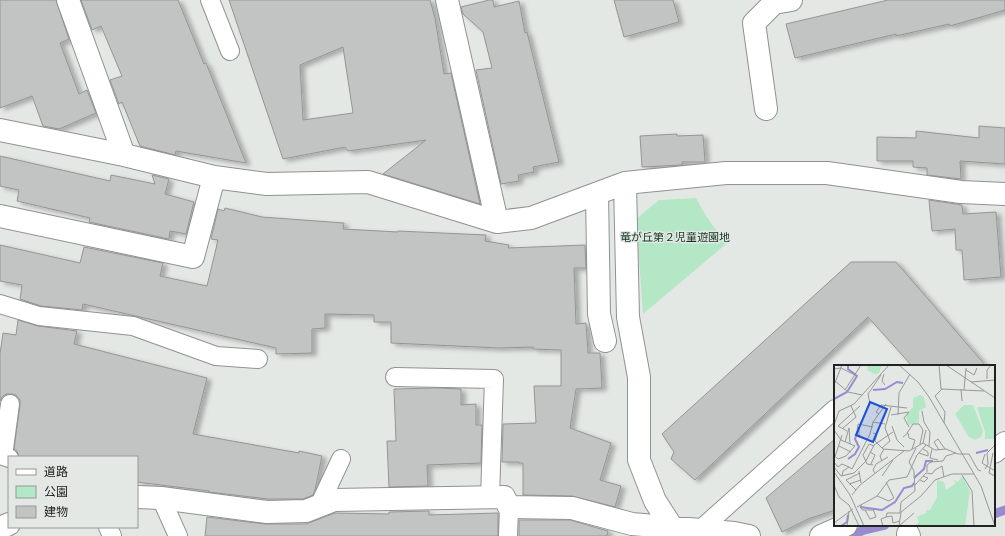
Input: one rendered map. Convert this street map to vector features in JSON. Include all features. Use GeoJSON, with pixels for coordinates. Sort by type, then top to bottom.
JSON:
{"type":"FeatureCollection","features":[{"type":"Feature","properties":{"kind":"street"},"geometry":{"type":"LineString","coordinates":[[68,0],[124,155]]}},
{"type":"Feature","properties":{"kind":"street"},"geometry":{"type":"LineString","coordinates":[[448,0],[498,222]]}},
{"type":"Feature","properties":{"kind":"street"},"geometry":{"type":"LineString","coordinates":[[766,109],[754,23],[774,3],[791,0]]}},
{"type":"Feature","properties":{"kind":"street"},"geometry":{"type":"LineString","coordinates":[[0,130],[124,155],[214,177],[267,184],[368,182],[498,222],[532,218],[625,183],[726,172],[827,174],[961,192],[1005,194]]}},
{"type":"Feature","properties":{"kind":"street"},"geometry":{"type":"LineString","coordinates":[[0,216],[193,257],[214,177]]}},
{"type":"Feature","properties":{"kind":"street"},"geometry":{"type":"LineString","coordinates":[[625,183],[628,317],[639,376],[639,460],[655,501],[675,532]]}},
{"type":"Feature","properties":{"kind":"street"},"geometry":{"type":"LineString","coordinates":[[597,194],[599,314],[605,341]]}},
{"type":"Feature","properties":{"kind":"street"},"geometry":{"type":"LineString","coordinates":[[995,451],[1005,443]]}},
{"type":"Feature","properties":{"kind":"street"},"geometry":{"type":"LineString","coordinates":[[138,498],[161,498],[266,512],[306,511],[334,500],[504,497],[509,507],[572,508],[632,524],[675,532],[701,530],[749,536]]}},
{"type":"Feature","properties":{"kind":"street"},"geometry":{"type":"LineString","coordinates":[[821,536],[844,526]]}},
{"type":"Feature","properties":{"kind":"lane"},"geometry":{"type":"LineString","coordinates":[[210,0],[230,51]]}},
{"type":"Feature","properties":{"kind":"lane"},"geometry":{"type":"LineString","coordinates":[[0,304],[39,316],[133,326],[216,356],[258,359]]}},
{"type":"Feature","properties":{"kind":"lane"},"geometry":{"type":"LineString","coordinates":[[395,377],[494,380],[490,497]]}},
{"type":"Feature","properties":{"kind":"lane"},"geometry":{"type":"LineString","coordinates":[[8,458],[3,456],[10,404]]}},
{"type":"Feature","properties":{"kind":"lane"},"geometry":{"type":"LineString","coordinates":[[701,530],[834,410]]}},
{"type":"Feature","properties":{"kind":"lane"},"geometry":{"type":"LineString","coordinates":[[319,506],[341,459]]}},
{"type":"Feature","properties":{"kind":"lane"},"geometry":{"type":"LineString","coordinates":[[161,498],[178,536]]}},
{"type":"Feature","properties":{"kind":"lane"},"geometry":{"type":"LineString","coordinates":[[508,536],[509,507]]}},
{"type":"Feature","properties":{"kind":"green space","name":"竜が丘第２児童遊園地"},"geometry":{"type":"Polygon","coordinates":[[[696,198],[706,216],[726,244],[643,314],[636,219],[659,200],[696,198]]]}},
{"type":"Feature","properties":{"kind":"building"},"geometry":{"type":"Polygon","coordinates":[[[0,0],[56,0],[69,39],[60,43],[79,94],[87,90],[96,113],[59,129],[43,126],[32,96],[0,108],[0,0]]]}},
{"type":"Feature","properties":{"kind":"building"},"geometry":{"type":"Polygon","coordinates":[[[81,0],[178,0],[204,64],[206,63],[246,163],[176,151],[175,155],[140,146],[122,102],[119,104],[110,80],[122,76],[101,26],[92,30],[81,0]]]}},
{"type":"Feature","properties":{"kind":"building"},"geometry":{"type":"Polygon","coordinates":[[[229,0],[430,0],[435,18],[444,74],[451,73],[480,204],[383,174],[426,140],[348,151],[345,147],[283,159],[229,0]],[[343,47],[300,65],[303,120],[353,113],[343,47]]]}},
{"type":"Feature","properties":{"kind":"building"},"geometry":{"type":"Polygon","coordinates":[[[493,0],[494,7],[519,1],[525,33],[527,32],[559,162],[533,167],[534,172],[518,175],[519,181],[501,184],[476,70],[492,68],[483,32],[463,14],[461,7],[493,0]]]}},
{"type":"Feature","properties":{"kind":"building"},"geometry":{"type":"Polygon","coordinates":[[[614,0],[673,0],[679,22],[624,37],[614,0]]]}},
{"type":"Feature","properties":{"kind":"building"},"geometry":{"type":"Polygon","coordinates":[[[888,0],[1005,0],[1005,10],[950,26],[949,24],[896,36],[896,34],[795,58],[786,24],[888,0]]]}},
{"type":"Feature","properties":{"kind":"building"},"geometry":{"type":"Polygon","coordinates":[[[979,126],[1005,128],[1005,164],[960,161],[961,179],[927,175],[927,168],[913,167],[913,161],[877,161],[877,137],[916,138],[916,131],[979,138],[979,126]]]}},
{"type":"Feature","properties":{"kind":"building"},"geometry":{"type":"Polygon","coordinates":[[[677,134],[677,136],[703,135],[705,162],[682,162],[682,165],[642,167],[640,136],[677,134]]]}},
{"type":"Feature","properties":{"kind":"building"},"geometry":{"type":"Polygon","coordinates":[[[0,156],[110,181],[111,175],[155,184],[152,175],[169,179],[165,194],[194,202],[186,234],[170,231],[169,239],[89,222],[90,218],[17,201],[19,190],[0,186],[0,156]]]}},
{"type":"Feature","properties":{"kind":"building"},"geometry":{"type":"Polygon","coordinates":[[[929,200],[962,205],[963,214],[996,212],[1001,277],[964,280],[962,250],[956,250],[955,229],[932,231],[929,200]]]}},
{"type":"Feature","properties":{"kind":"building"},"geometry":{"type":"Polygon","coordinates":[[[225,208],[262,217],[344,223],[343,229],[486,235],[485,241],[509,245],[508,248],[585,245],[586,268],[574,268],[576,324],[586,323],[588,353],[600,353],[602,388],[576,389],[570,428],[611,443],[600,480],[621,486],[615,507],[572,496],[523,495],[523,463],[502,462],[503,424],[536,423],[534,386],[561,386],[561,350],[533,349],[533,347],[500,348],[391,343],[391,322],[374,322],[374,315],[325,314],[325,328],[312,329],[312,353],[276,354],[276,348],[83,304],[82,310],[41,306],[20,299],[22,285],[0,281],[0,245],[80,263],[84,247],[163,263],[160,276],[207,286],[218,240],[211,239],[218,209],[224,211],[225,208]]]}},
{"type":"Feature","properties":{"kind":"building"},"geometry":{"type":"Polygon","coordinates":[[[851,262],[896,262],[985,365],[911,365],[868,317],[695,480],[671,459],[674,452],[662,434],[851,262]]]}},
{"type":"Feature","properties":{"kind":"building"},"geometry":{"type":"Polygon","coordinates":[[[18,320],[38,326],[77,331],[74,344],[207,378],[193,434],[322,456],[313,495],[303,499],[268,499],[138,482],[138,456],[19,456],[17,451],[14,449],[20,400],[16,395],[6,394],[0,401],[0,354],[3,333],[16,335],[18,320]]]}},
{"type":"Feature","properties":{"kind":"building"},"geometry":{"type":"Polygon","coordinates":[[[394,389],[461,389],[461,405],[476,404],[476,425],[482,425],[481,463],[427,465],[428,486],[389,487],[387,441],[396,441],[394,389]]]}},
{"type":"Feature","properties":{"kind":"building"},"geometry":{"type":"Polygon","coordinates":[[[834,440],[834,510],[808,519],[782,532],[766,498],[834,440]]]}},
{"type":"Feature","properties":{"kind":"building"},"geometry":{"type":"Polygon","coordinates":[[[429,511],[429,515],[498,513],[498,536],[205,536],[207,517],[265,524],[306,524],[335,513],[389,514],[389,512],[429,511]]]}},
{"type":"Feature","properties":{"kind":"building"},"geometry":{"type":"Polygon","coordinates":[[[519,520],[570,520],[608,531],[607,536],[519,536],[519,520]]]}},
{"type":"Feature","properties":{"kind":"waterway"},"geometry":{"type":"LineString","coordinates":[[995,514],[1005,510]]}},
{"type":"Feature","properties":{"kind":"waterway"},"geometry":{"type":"LineString","coordinates":[[850,536],[864,530],[881,526]]}}]}
